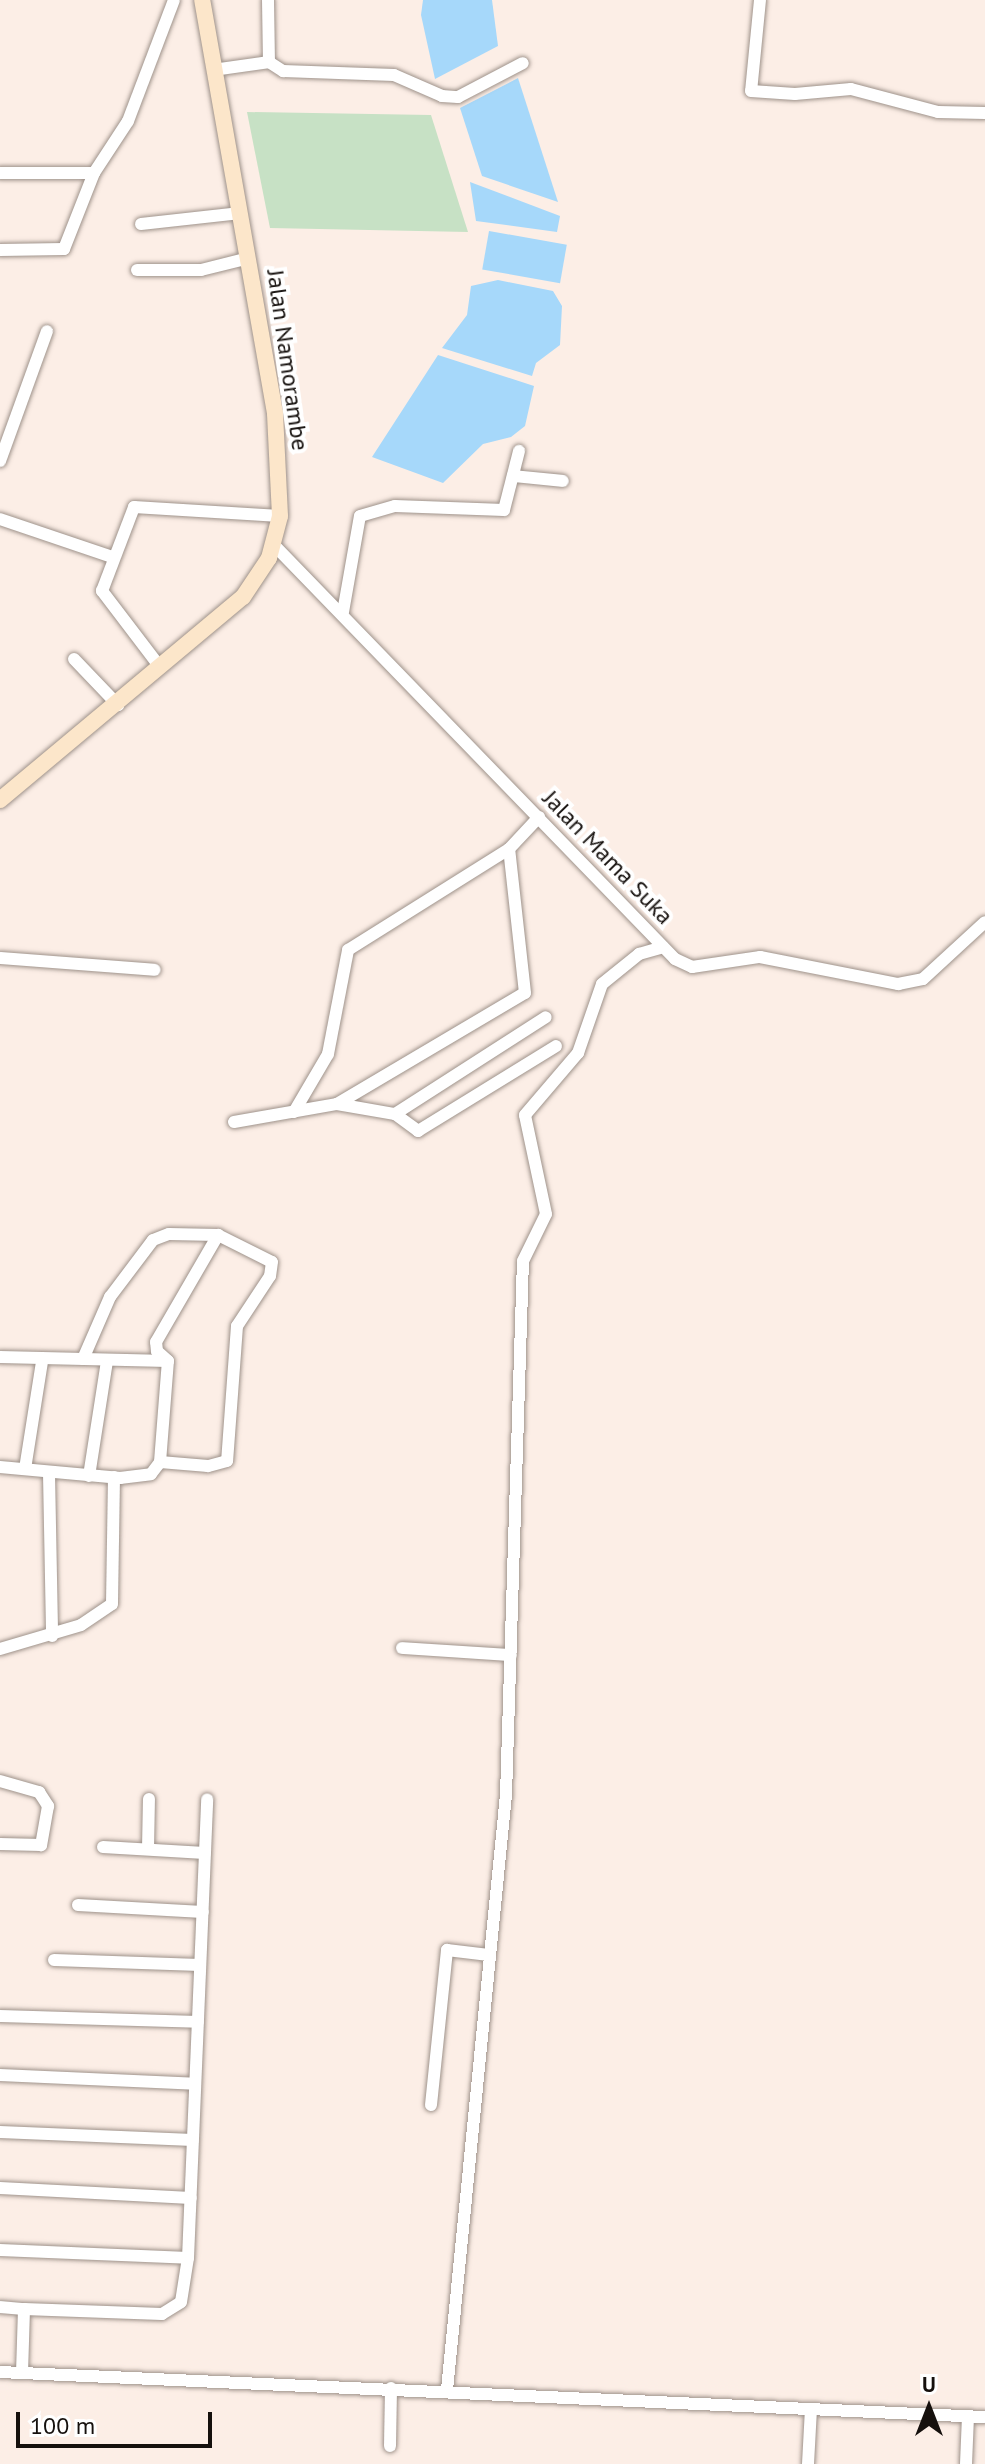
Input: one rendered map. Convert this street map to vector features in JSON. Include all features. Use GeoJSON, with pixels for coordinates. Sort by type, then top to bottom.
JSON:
{"type":"FeatureCollection","features":[{"type":"Feature","properties":{"kind":"main road","name":"Jalan Namorambe"},"geometry":{"type":"LineString","coordinates":[[0,800],[118,705],[253,587],[273,544],[280,516],[275,413],[202,0]]}},
{"type":"Feature","properties":{"kind":"street"},"geometry":{"type":"LineString","coordinates":[[0,250],[64,249],[94,173],[128,121],[174,0]]}},
{"type":"Feature","properties":{"kind":"street"},"geometry":{"type":"LineString","coordinates":[[268,0],[269,62]]}},
{"type":"Feature","properties":{"kind":"street"},"geometry":{"type":"LineString","coordinates":[[760,0],[751,91],[795,94],[851,89],[938,112],[985,113]]}},
{"type":"Feature","properties":{"kind":"street"},"geometry":{"type":"LineString","coordinates":[[213,70],[269,62],[283,71],[399,76],[426,91],[458,97],[523,63]]}},
{"type":"Feature","properties":{"kind":"street"},"geometry":{"type":"LineString","coordinates":[[0,173],[94,173]]}},
{"type":"Feature","properties":{"kind":"street"},"geometry":{"type":"LineString","coordinates":[[141,224],[240,213]]}},
{"type":"Feature","properties":{"kind":"street"},"geometry":{"type":"LineString","coordinates":[[137,270],[201,270],[249,258]]}},
{"type":"Feature","properties":{"kind":"street"},"geometry":{"type":"LineString","coordinates":[[0,461],[47,331]]}},
{"type":"Feature","properties":{"kind":"street"},"geometry":{"type":"LineString","coordinates":[[343,612],[360,516],[395,506],[504,510],[519,451]]}},
{"type":"Feature","properties":{"kind":"street"},"geometry":{"type":"LineString","coordinates":[[513,476],[563,481]]}},
{"type":"Feature","properties":{"kind":"street"},"geometry":{"type":"LineString","coordinates":[[160,667],[102,591],[112,557],[137,505],[280,516]]}},
{"type":"Feature","properties":{"kind":"street"},"geometry":{"type":"LineString","coordinates":[[0,519],[112,557]]}},
{"type":"Feature","properties":{"kind":"street","name":"Jalan Mama Suka"},"geometry":{"type":"LineString","coordinates":[[273,544],[343,612],[663,947],[692,967],[760,957],[898,984],[923,979],[985,922]]}},
{"type":"Feature","properties":{"kind":"street"},"geometry":{"type":"LineString","coordinates":[[74,659],[118,705]]}},
{"type":"Feature","properties":{"kind":"street"},"geometry":{"type":"LineString","coordinates":[[294,1112],[328,1054],[348,950],[509,849],[539,817]]}},
{"type":"Feature","properties":{"kind":"street"},"geometry":{"type":"LineString","coordinates":[[234,1122],[337,1104],[525,993],[509,849]]}},
{"type":"Feature","properties":{"kind":"street"},"geometry":{"type":"LineString","coordinates":[[447,2390],[506,1795],[523,1261],[546,1214],[525,1115],[578,1053],[602,984],[639,954],[663,947]]}},
{"type":"Feature","properties":{"kind":"street"},"geometry":{"type":"LineString","coordinates":[[0,958],[155,970]]}},
{"type":"Feature","properties":{"kind":"street"},"geometry":{"type":"LineString","coordinates":[[395,1114],[546,1017]]}},
{"type":"Feature","properties":{"kind":"street"},"geometry":{"type":"LineString","coordinates":[[337,1104],[395,1114],[418,1131],[556,1046]]}},
{"type":"Feature","properties":{"kind":"street"},"geometry":{"type":"LineString","coordinates":[[83,1359],[110,1297],[141,1250],[169,1234],[218,1235],[245,1244],[273,1266],[237,1326],[231,1450],[223,1464],[208,1466],[160,1462]]}},
{"type":"Feature","properties":{"kind":"street"},"geometry":{"type":"LineString","coordinates":[[168,1361],[157,1351],[156,1342],[218,1235]]}},
{"type":"Feature","properties":{"kind":"street"},"geometry":{"type":"LineString","coordinates":[[0,1357],[42,1362],[50,1357],[168,1361]]}},
{"type":"Feature","properties":{"kind":"street"},"geometry":{"type":"LineString","coordinates":[[89,1476],[107,1361]]}},
{"type":"Feature","properties":{"kind":"street"},"geometry":{"type":"LineString","coordinates":[[0,1467],[49,1474],[144,1477],[160,1462],[168,1361]]}},
{"type":"Feature","properties":{"kind":"street"},"geometry":{"type":"LineString","coordinates":[[25,1469],[42,1362]]}},
{"type":"Feature","properties":{"kind":"street"},"geometry":{"type":"LineString","coordinates":[[49,1474],[52,1636]]}},
{"type":"Feature","properties":{"kind":"street"},"geometry":{"type":"LineString","coordinates":[[0,1649],[52,1636],[96,1618],[114,1598],[114,1477]]}},
{"type":"Feature","properties":{"kind":"street"},"geometry":{"type":"LineString","coordinates":[[402,1648],[511,1655]]}},
{"type":"Feature","properties":{"kind":"street"},"geometry":{"type":"LineString","coordinates":[[0,1781],[39,1792],[48,1806],[41,1845],[0,1844]]}},
{"type":"Feature","properties":{"kind":"street"},"geometry":{"type":"LineString","coordinates":[[148,1849],[149,1799]]}},
{"type":"Feature","properties":{"kind":"street"},"geometry":{"type":"LineString","coordinates":[[0,2307],[162,2314],[181,2302],[188,2258],[207,1799]]}},
{"type":"Feature","properties":{"kind":"street"},"geometry":{"type":"LineString","coordinates":[[103,1847],[205,1853]]}},
{"type":"Feature","properties":{"kind":"street"},"geometry":{"type":"LineString","coordinates":[[78,1905],[203,1912]]}},
{"type":"Feature","properties":{"kind":"street"},"geometry":{"type":"LineString","coordinates":[[431,2105],[447,1950],[489,1955]]}},
{"type":"Feature","properties":{"kind":"street"},"geometry":{"type":"LineString","coordinates":[[54,1960],[200,1965]]}},
{"type":"Feature","properties":{"kind":"street"},"geometry":{"type":"LineString","coordinates":[[0,2016],[198,2022]]}},
{"type":"Feature","properties":{"kind":"street"},"geometry":{"type":"LineString","coordinates":[[0,2075],[195,2084]]}},
{"type":"Feature","properties":{"kind":"street"},"geometry":{"type":"LineString","coordinates":[[0,2132],[193,2140]]}},
{"type":"Feature","properties":{"kind":"street"},"geometry":{"type":"LineString","coordinates":[[0,2188],[191,2198]]}},
{"type":"Feature","properties":{"kind":"street"},"geometry":{"type":"LineString","coordinates":[[0,2250],[188,2258]]}},
{"type":"Feature","properties":{"kind":"street"},"geometry":{"type":"LineString","coordinates":[[22,2373],[24,2309]]}},
{"type":"Feature","properties":{"kind":"street"},"geometry":{"type":"LineString","coordinates":[[0,2372],[447,2390],[985,2417]]}},
{"type":"Feature","properties":{"kind":"street"},"geometry":{"type":"LineString","coordinates":[[390,2446],[391,2388]]}},
{"type":"Feature","properties":{"kind":"street"},"geometry":{"type":"LineString","coordinates":[[808,2464],[811,2409]]}},
{"type":"Feature","properties":{"kind":"street"},"geometry":{"type":"LineString","coordinates":[[966,2464],[968,2416]]}},
{"type":"Feature","properties":{"kind":"green space"},"geometry":{"type":"Polygon","coordinates":[[[247,112],[431,115],[468,232],[270,228],[247,112]]]}},
{"type":"Feature","properties":{"kind":"water"},"geometry":{"type":"Polygon","coordinates":[[[423,0],[492,0],[498,46],[435,79],[421,15],[423,0]]]}},
{"type":"Feature","properties":{"kind":"water"},"geometry":{"type":"Polygon","coordinates":[[[518,78],[558,202],[482,176],[460,108],[518,78]]]}},
{"type":"Feature","properties":{"kind":"water"},"geometry":{"type":"Polygon","coordinates":[[[470,182],[560,216],[557,232],[476,221],[470,182]]]}},
{"type":"Feature","properties":{"kind":"water"},"geometry":{"type":"Polygon","coordinates":[[[489,231],[567,245],[560,283],[482,269],[489,231]]]}},
{"type":"Feature","properties":{"kind":"water"},"geometry":{"type":"Polygon","coordinates":[[[498,280],[553,291],[562,306],[560,345],[536,363],[532,376],[442,348],[467,315],[471,286],[498,280]]]}},
{"type":"Feature","properties":{"kind":"water"},"geometry":{"type":"Polygon","coordinates":[[[438,355],[534,386],[525,426],[511,437],[483,444],[443,483],[372,457],[438,355]]]}}]}
